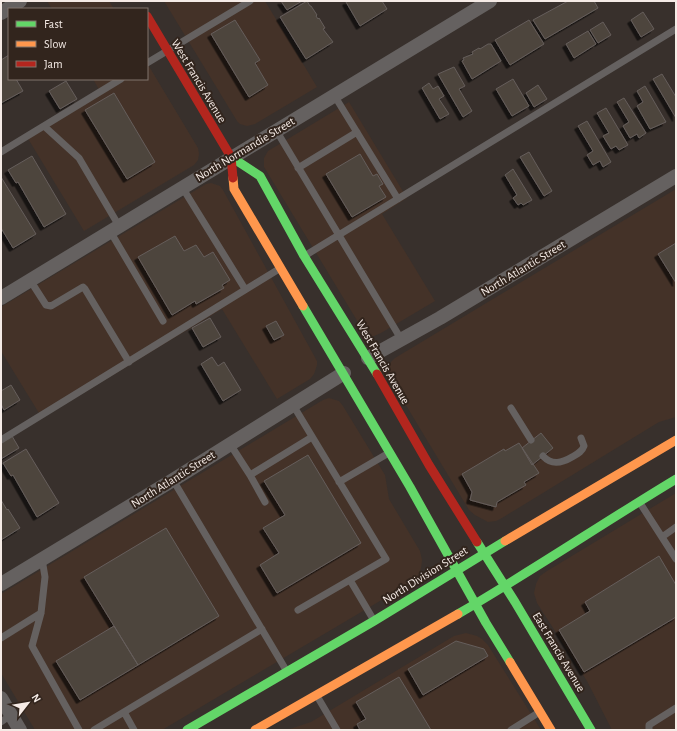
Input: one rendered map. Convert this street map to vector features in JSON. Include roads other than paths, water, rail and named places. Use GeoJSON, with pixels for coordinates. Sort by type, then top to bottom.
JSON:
{"type":"FeatureCollection","features":[{"type":"Feature","properties":{"kind":"main road","name":"West Francis Avenue"},"geometry":{"type":"LineString","coordinates":[[148,18],[231,157],[234,189],[344,373],[476,604]]}},
{"type":"Feature","properties":{"kind":"main road","name":"West Francis Avenue"},"geometry":{"type":"LineString","coordinates":[[231,157],[260,176],[304,256],[368,358],[429,465],[506,587]]}},
{"type":"Feature","properties":{"kind":"main road","name":"North Division Street"},"geometry":{"type":"LineString","coordinates":[[187,730],[374,621],[484,553],[676,440]]}},
{"type":"Feature","properties":{"kind":"main road"},"geometry":{"type":"LineString","coordinates":[[255,730],[506,587],[639,501],[676,479]]}},
{"type":"Feature","properties":{"kind":"main road","name":"East Francis Avenue"},"geometry":{"type":"LineString","coordinates":[[506,587],[591,730]]}},
{"type":"Feature","properties":{"kind":"main road"},"geometry":{"type":"LineString","coordinates":[[476,604],[551,730]]}},
{"type":"Feature","properties":{"kind":"street"},"geometry":{"type":"LineString","coordinates":[[9,8],[20,1]]}},
{"type":"Feature","properties":{"kind":"street","name":"North Normandie Street"},"geometry":{"type":"LineString","coordinates":[[1,298],[490,1]]}},
{"type":"Feature","properties":{"kind":"street","name":"North Atlantic Street"},"geometry":{"type":"LineString","coordinates":[[368,358],[440,318],[676,176]]}},
{"type":"Feature","properties":{"kind":"street","name":"North Atlantic Street"},"geometry":{"type":"LineString","coordinates":[[1,584],[173,480],[344,373]]}},
{"type":"Feature","properties":{"kind":"street"},"geometry":{"type":"LineString","coordinates":[[1,698],[6,719],[20,730]]}},
{"type":"Feature","properties":{"kind":"lane"},"geometry":{"type":"LineString","coordinates":[[148,62],[250,1]]}},
{"type":"Feature","properties":{"kind":"lane"},"geometry":{"type":"LineString","coordinates":[[304,256],[676,29]]}},
{"type":"Feature","properties":{"kind":"lane"},"geometry":{"type":"LineString","coordinates":[[1,152],[119,80]]}},
{"type":"Feature","properties":{"kind":"lane"},"geometry":{"type":"LineString","coordinates":[[334,95],[398,199]]}},
{"type":"Feature","properties":{"kind":"lane"},"geometry":{"type":"LineString","coordinates":[[44,126],[78,158],[163,321]]}},
{"type":"Feature","properties":{"kind":"lane"},"geometry":{"type":"LineString","coordinates":[[276,130],[401,339]]}},
{"type":"Feature","properties":{"kind":"lane"},"geometry":{"type":"LineString","coordinates":[[298,168],[357,132]]}},
{"type":"Feature","properties":{"kind":"lane"},"geometry":{"type":"LineString","coordinates":[[182,187],[245,289]]}},
{"type":"Feature","properties":{"kind":"lane"},"geometry":{"type":"LineString","coordinates":[[1,440],[281,268]]}},
{"type":"Feature","properties":{"kind":"lane"},"geometry":{"type":"LineString","coordinates":[[30,280],[46,305],[51,306],[83,287],[129,362]]}},
{"type":"Feature","properties":{"kind":"lane"},"geometry":{"type":"LineString","coordinates":[[293,405],[386,558],[298,610]]}},
{"type":"Feature","properties":{"kind":"lane"},"geometry":{"type":"LineString","coordinates":[[511,408],[531,440]]}},
{"type":"Feature","properties":{"kind":"lane"},"geometry":{"type":"LineString","coordinates":[[250,475],[312,437]]}},
{"type":"Feature","properties":{"kind":"lane"},"geometry":{"type":"LineString","coordinates":[[543,456],[549,462],[564,462],[581,451],[584,446],[581,438]]}},
{"type":"Feature","properties":{"kind":"lane"},"geometry":{"type":"LineString","coordinates":[[230,444],[265,502]]}},
{"type":"Feature","properties":{"kind":"lane"},"geometry":{"type":"LineString","coordinates":[[340,482],[389,452]]}},
{"type":"Feature","properties":{"kind":"lane"},"geometry":{"type":"LineString","coordinates":[[173,480],[287,671]]}},
{"type":"Feature","properties":{"kind":"lane"},"geometry":{"type":"LineString","coordinates":[[639,501],[676,559]]}},
{"type":"Feature","properties":{"kind":"lane"},"geometry":{"type":"LineString","coordinates":[[662,537],[676,527]]}},
{"type":"Feature","properties":{"kind":"lane"},"geometry":{"type":"LineString","coordinates":[[42,559],[45,577],[40,613],[32,646],[79,730]]}},
{"type":"Feature","properties":{"kind":"lane"},"geometry":{"type":"LineString","coordinates":[[350,580],[374,621]]}},
{"type":"Feature","properties":{"kind":"lane"},"geometry":{"type":"LineString","coordinates":[[1,638],[40,613]]}},
{"type":"Feature","properties":{"kind":"lane"},"geometry":{"type":"LineString","coordinates":[[94,730],[262,629]]}},
{"type":"Feature","properties":{"kind":"lane"},"geometry":{"type":"LineString","coordinates":[[316,694],[337,730]]}},
{"type":"Feature","properties":{"kind":"lane"},"geometry":{"type":"LineString","coordinates":[[649,730],[649,725],[676,708]]}},
{"type":"Feature","properties":{"kind":"lane"},"geometry":{"type":"LineString","coordinates":[[124,712],[134,730]]}},
{"type":"Feature","properties":{"kind":"lane"},"geometry":{"type":"LineString","coordinates":[[511,730],[540,712]]}}]}
